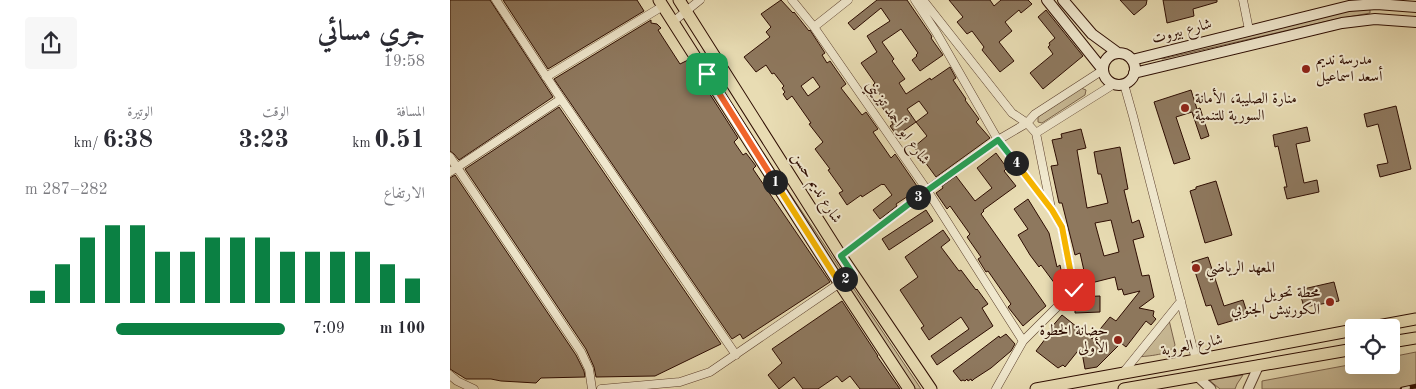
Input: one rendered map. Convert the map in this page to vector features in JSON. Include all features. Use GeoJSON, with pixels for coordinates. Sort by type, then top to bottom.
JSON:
{"type":"FeatureCollection","features":[{"type":"Feature","properties":{"kind":"main road","name":"شارع نديم حسن"},"geometry":{"type":"LineString","coordinates":[[679,0],[841,256],[931,389]]}},
{"type":"Feature","properties":{"kind":"main road"},"geometry":{"type":"LineString","coordinates":[[1047,0],[1103,70],[1106,78],[1118,84],[1130,80],[1135,69],[1132,60],[1126,55],[1113,54],[1106,61],[1103,70]]}},
{"type":"Feature","properties":{"kind":"main road"},"geometry":{"type":"LineString","coordinates":[[1064,0],[1092,34],[1118,54]]}},
{"type":"Feature","properties":{"kind":"main road","name":"شارع نديم حسن"},"geometry":{"type":"LineString","coordinates":[[661,3],[909,389]]}},
{"type":"Feature","properties":{"kind":"main road"},"geometry":{"type":"LineString","coordinates":[[1375,19],[1377,4]]}},
{"type":"Feature","properties":{"kind":"main road","name":"شارع بيروت"},"geometry":{"type":"LineString","coordinates":[[1132,60],[1350,6],[1377,4],[1416,6]]}},
{"type":"Feature","properties":{"kind":"main road","name":"شارع بيروت"},"geometry":{"type":"LineString","coordinates":[[1134,73],[1326,27],[1375,19],[1416,22]]}},
{"type":"Feature","properties":{"kind":"main road"},"geometry":{"type":"LineString","coordinates":[[1400,322],[1416,319]]}},
{"type":"Feature","properties":{"kind":"main road","name":"شارع العروبة"},"geometry":{"type":"LineString","coordinates":[[1036,389],[1345,332]]}},
{"type":"Feature","properties":{"kind":"main road"},"geometry":{"type":"LineString","coordinates":[[1400,341],[1416,338]]}},
{"type":"Feature","properties":{"kind":"main road","name":"شارع العروبة"},"geometry":{"type":"LineString","coordinates":[[1124,389],[1345,351]]}},
{"type":"Feature","properties":{"kind":"street"},"geometry":{"type":"LineString","coordinates":[[496,0],[546,77],[736,355]]}},
{"type":"Feature","properties":{"kind":"street"},"geometry":{"type":"LineString","coordinates":[[674,21],[700,0]]}},
{"type":"Feature","properties":{"kind":"street","name":"شارع ابو أحمد تيزيني"},"geometry":{"type":"LineString","coordinates":[[792,0],[814,27],[927,190],[1023,340]]}},
{"type":"Feature","properties":{"kind":"street"},"geometry":{"type":"LineString","coordinates":[[814,27],[848,0]]}},
{"type":"Feature","properties":{"kind":"street"},"geometry":{"type":"LineString","coordinates":[[915,0],[936,32],[998,140],[1052,210],[1062,227],[1074,290],[1023,340],[996,389]]}},
{"type":"Feature","properties":{"kind":"street"},"geometry":{"type":"LineString","coordinates":[[923,0],[1012,113],[1027,123],[1036,133],[1052,210]]}},
{"type":"Feature","properties":{"kind":"street"},"geometry":{"type":"LineString","coordinates":[[1243,0],[1250,30]]}},
{"type":"Feature","properties":{"kind":"street"},"geometry":{"type":"LineString","coordinates":[[546,77],[661,3]]}},
{"type":"Feature","properties":{"kind":"street"},"geometry":{"type":"LineString","coordinates":[[841,256],[927,190],[998,140],[1027,123],[1035,114],[1103,70]]}},
{"type":"Feature","properties":{"kind":"street"},"geometry":{"type":"LineString","coordinates":[[1036,133],[1118,84],[1134,116],[1196,360]]}},
{"type":"Feature","properties":{"kind":"street"},"geometry":{"type":"LineString","coordinates":[[453,170],[561,99]]}},
{"type":"Feature","properties":{"kind":"street"},"geometry":{"type":"LineString","coordinates":[[450,157],[453,170],[580,352],[588,370],[592,389]]}},
{"type":"Feature","properties":{"kind":"street"},"geometry":{"type":"LineString","coordinates":[[601,389],[680,382],[710,372],[853,274]]}},
{"type":"Feature","properties":{"kind":"street"},"geometry":{"type":"LineString","coordinates":[[1122,374],[1181,301]]}},
{"type":"Feature","properties":{"kind":"street"},"geometry":{"type":"LineString","coordinates":[[1248,389],[1259,365]]}},
{"type":"Feature","properties":{"kind":"street"},"geometry":{"type":"LineString","coordinates":[[450,375],[457,381],[474,389]]}},
{"type":"Feature","properties":{"kind":"street"},"geometry":{"type":"LineString","coordinates":[[1197,376],[1211,389]]}},
{"type":"Feature","properties":{"kind":"shaded area"},"geometry":{"type":"Polygon","coordinates":[[[1370,10],[1370,13],[1162,59],[1160,57],[1339,12],[1370,10]]]}},
{"type":"Feature","properties":{"kind":"shaded area"},"geometry":{"type":"Polygon","coordinates":[[[681,40],[752,137],[921,389],[915,389],[681,40]]]}},
{"type":"Feature","properties":{"kind":"shaded area"},"geometry":{"type":"Polygon","coordinates":[[[1081,88],[1086,90],[1085,95],[1042,123],[1038,122],[1038,117],[1081,88]]]}},
{"type":"Feature","properties":{"kind":"shaded area"},"geometry":{"type":"Polygon","coordinates":[[[1169,320],[1175,345],[1173,348],[1159,354],[1137,357],[1169,320]]]}},
{"type":"Feature","properties":{"kind":"shaded area"},"geometry":{"type":"Polygon","coordinates":[[[1416,352],[1416,389],[1262,389],[1262,381],[1345,366],[1345,374],[1400,374],[1400,355],[1416,352]]]}},
{"type":"Feature","properties":{"kind":"shaded area"},"geometry":{"type":"Polygon","coordinates":[[[1243,375],[1235,389],[1220,389],[1209,380],[1243,375]]]}},
{"type":"Feature","properties":{"kind":"building"},"geometry":{"type":"Polygon","coordinates":[[[450,0],[490,0],[553,97],[459,160],[450,151],[450,0]]]}},
{"type":"Feature","properties":{"kind":"building"},"geometry":{"type":"Polygon","coordinates":[[[503,0],[637,0],[644,11],[548,69],[503,0]]]}},
{"type":"Feature","properties":{"kind":"building"},"geometry":{"type":"Polygon","coordinates":[[[781,0],[794,12],[810,30],[825,53],[822,55],[827,63],[830,61],[846,84],[841,88],[862,115],[866,112],[878,129],[873,132],[891,158],[895,154],[919,189],[896,204],[897,206],[880,219],[873,210],[892,195],[884,184],[862,197],[861,195],[847,205],[839,193],[843,191],[815,149],[823,142],[809,124],[811,123],[792,96],[787,100],[783,94],[785,92],[782,88],[784,86],[766,65],[756,72],[744,57],[770,37],[766,32],[771,27],[761,14],[781,0]],[[813,77],[801,86],[808,96],[820,87],[813,77]]]}},
{"type":"Feature","properties":{"kind":"building"},"geometry":{"type":"Polygon","coordinates":[[[877,0],[907,0],[943,55],[920,71],[912,60],[918,53],[901,29],[882,42],[894,59],[892,61],[905,79],[899,83],[906,94],[950,67],[956,78],[953,80],[979,119],[976,122],[990,138],[936,177],[914,147],[927,136],[916,122],[899,134],[895,133],[890,126],[893,124],[882,107],[887,104],[873,85],[875,83],[861,63],[877,52],[867,36],[890,21],[881,8],[854,30],[848,23],[877,0]],[[919,101],[907,109],[916,122],[928,113],[919,101]]]}},
{"type":"Feature","properties":{"kind":"building"},"geometry":{"type":"Polygon","coordinates":[[[949,0],[990,0],[994,6],[1001,0],[1028,0],[1032,4],[1021,13],[1019,10],[1005,22],[1012,31],[999,42],[1014,61],[1000,72],[982,50],[984,47],[972,31],[967,34],[957,22],[963,17],[949,0]]]}},
{"type":"Feature","properties":{"kind":"building"},"geometry":{"type":"Polygon","coordinates":[[[1120,0],[1147,0],[1146,5],[1134,15],[1120,0]]]}},
{"type":"Feature","properties":{"kind":"building"},"geometry":{"type":"Polygon","coordinates":[[[1163,0],[1217,0],[1217,2],[1193,9],[1194,16],[1167,23],[1163,0]]]}},
{"type":"Feature","properties":{"kind":"building"},"geometry":{"type":"Polygon","coordinates":[[[1046,10],[1083,56],[1043,89],[1030,73],[1053,54],[1048,47],[1049,43],[1055,38],[1038,17],[1046,10]]]}},
{"type":"Feature","properties":{"kind":"building"},"geometry":{"type":"Polygon","coordinates":[[[651,20],[651,23],[657,24],[661,28],[658,30],[680,64],[688,60],[738,138],[734,142],[743,155],[746,153],[756,166],[753,169],[830,282],[743,339],[740,334],[732,339],[554,79],[651,20]]]}},
{"type":"Feature","properties":{"kind":"building"},"geometry":{"type":"Polygon","coordinates":[[[1191,90],[1197,109],[1200,108],[1209,136],[1201,139],[1192,112],[1176,117],[1190,159],[1174,164],[1154,102],[1191,90]]]}},
{"type":"Feature","properties":{"kind":"building"},"geometry":{"type":"Polygon","coordinates":[[[1396,106],[1411,169],[1380,177],[1377,165],[1388,163],[1378,124],[1367,127],[1364,114],[1396,106]]]}},
{"type":"Feature","properties":{"kind":"building"},"geometry":{"type":"Polygon","coordinates":[[[559,107],[721,344],[655,376],[596,377],[586,349],[465,169],[559,107]]]}},
{"type":"Feature","properties":{"kind":"building"},"geometry":{"type":"Polygon","coordinates":[[[1307,127],[1310,141],[1296,144],[1304,183],[1317,180],[1319,192],[1287,199],[1284,187],[1287,187],[1278,146],[1275,147],[1273,135],[1307,127]]]}},
{"type":"Feature","properties":{"kind":"building"},"geometry":{"type":"Polygon","coordinates":[[[1081,129],[1086,148],[1077,150],[1087,208],[1108,203],[1101,174],[1098,174],[1094,152],[1120,147],[1128,189],[1124,190],[1132,223],[1139,220],[1144,237],[1133,240],[1142,276],[1149,275],[1154,297],[1139,308],[1154,311],[1153,316],[1156,319],[1151,325],[1146,321],[1126,347],[1121,343],[1097,367],[1085,369],[1081,347],[1065,367],[1063,365],[1058,368],[1036,351],[1052,330],[1050,329],[1062,315],[1092,339],[1110,317],[1116,321],[1140,291],[1124,295],[1122,289],[1118,290],[1115,277],[1087,284],[1080,253],[1075,255],[1062,203],[1059,203],[1051,166],[1058,165],[1052,140],[1062,138],[1061,134],[1081,129]],[[1111,220],[1095,223],[1104,256],[1119,252],[1111,220]]]}},
{"type":"Feature","properties":{"kind":"building"},"geometry":{"type":"Polygon","coordinates":[[[996,153],[1007,168],[1004,171],[1016,186],[983,210],[981,214],[1046,306],[1023,326],[1008,307],[1011,304],[978,259],[981,257],[967,237],[970,234],[950,206],[947,209],[936,193],[956,176],[975,201],[992,188],[977,168],[996,153]]]}},
{"type":"Feature","properties":{"kind":"building"},"geometry":{"type":"Polygon","coordinates":[[[455,175],[576,355],[585,377],[541,378],[536,383],[466,379],[450,369],[450,178],[455,175]]]}},
{"type":"Feature","properties":{"kind":"building"},"geometry":{"type":"Polygon","coordinates":[[[1216,181],[1232,235],[1205,243],[1190,191],[1196,189],[1196,187],[1216,181]]]}},
{"type":"Feature","properties":{"kind":"building"},"geometry":{"type":"Polygon","coordinates":[[[1028,199],[1049,233],[1057,267],[1060,265],[1064,284],[1058,288],[1041,265],[1039,267],[1018,235],[1028,229],[1014,209],[1028,199]]]}},
{"type":"Feature","properties":{"kind":"building"},"geometry":{"type":"Polygon","coordinates":[[[926,210],[933,221],[889,250],[882,239],[926,210]]]}},
{"type":"Feature","properties":{"kind":"building"},"geometry":{"type":"Polygon","coordinates":[[[943,230],[950,240],[941,247],[988,304],[982,308],[993,326],[937,365],[931,356],[969,329],[961,317],[929,340],[921,328],[924,326],[900,290],[918,277],[905,257],[943,230]]]}},
{"type":"Feature","properties":{"kind":"building"},"geometry":{"type":"Polygon","coordinates":[[[1208,257],[1224,306],[1243,300],[1248,316],[1218,325],[1211,305],[1206,306],[1192,262],[1208,257]]]}},
{"type":"Feature","properties":{"kind":"building"},"geometry":{"type":"Polygon","coordinates":[[[1334,282],[1339,301],[1304,307],[1299,290],[1334,282]]]}},
{"type":"Feature","properties":{"kind":"building"},"geometry":{"type":"Polygon","coordinates":[[[1100,296],[1100,312],[1075,313],[1075,297],[1100,296]]]}},
{"type":"Feature","properties":{"kind":"building"},"geometry":{"type":"Polygon","coordinates":[[[842,301],[900,389],[860,389],[850,376],[842,382],[837,376],[818,389],[803,389],[794,377],[779,389],[768,375],[782,363],[772,349],[842,301]]]}},
{"type":"Feature","properties":{"kind":"building"},"geometry":{"type":"Polygon","coordinates":[[[1006,334],[1015,344],[1011,351],[972,381],[967,379],[961,381],[953,371],[999,336],[1000,338],[1006,334]]]}},
{"type":"Feature","properties":{"kind":"railway"},"geometry":{"type":"LineString","coordinates":[[1402,389],[1416,386]]}},
{"type":"Feature","properties":{"kind":"place","name":"مدرسة نديم أسعد اسماعيل"},"geometry":{"type":"Point","coordinates":[1306,69]}},
{"type":"Feature","properties":{"kind":"place","name":"منارة الصليبة، الأمانة السورية للتنمية"},"geometry":{"type":"Point","coordinates":[1185,108]}},
{"type":"Feature","properties":{"kind":"place","name":"المعهد الرياضي"},"geometry":{"type":"Point","coordinates":[1196,268]}},
{"type":"Feature","properties":{"kind":"place","name":"محطة تحويل الكورنيش الجنوبي"},"geometry":{"type":"Point","coordinates":[1330,302]}},
{"type":"Feature","properties":{"kind":"place","name":"حضانة الخطوة الأولى"},"geometry":{"type":"Point","coordinates":[1118,340]}},
{"type":"Feature","properties":{"kind":"route"},"geometry":{"type":"LineString","coordinates":[[707,74],[840,284],[853,274],[841,256],[927,190],[998,140],[1052,210],[1062,227],[1074,290]]}}]}
